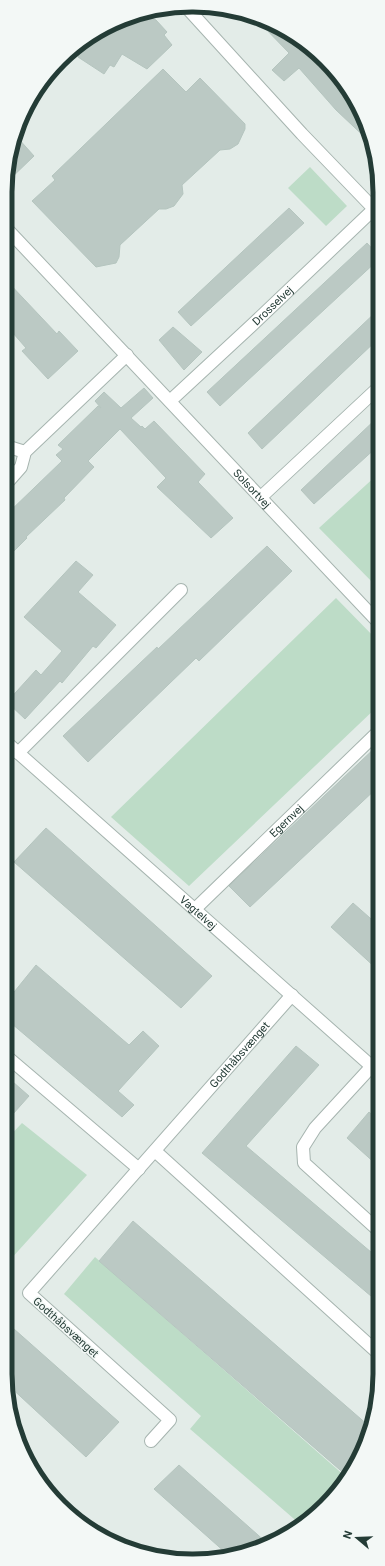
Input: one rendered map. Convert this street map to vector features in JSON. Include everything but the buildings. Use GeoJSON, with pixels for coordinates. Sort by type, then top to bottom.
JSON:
{"type":"FeatureCollection","features":[{"type":"Feature","properties":{"kind":"street","name":"Drosselvej"},"geometry":{"type":"LineString","coordinates":[[192,12],[302,134],[373,208]]}},
{"type":"Feature","properties":{"kind":"street","name":"Drosselvej"},"geometry":{"type":"LineString","coordinates":[[170,401],[373,214]]}},
{"type":"Feature","properties":{"kind":"street","name":"Solsortvej"},"geometry":{"type":"LineString","coordinates":[[12,234],[373,617]]}},
{"type":"Feature","properties":{"kind":"street"},"geometry":{"type":"LineString","coordinates":[[12,477],[21,467],[25,452],[127,355]]}},
{"type":"Feature","properties":{"kind":"street"},"geometry":{"type":"LineString","coordinates":[[261,497],[373,393]]}},
{"type":"Feature","properties":{"kind":"street"},"geometry":{"type":"LineString","coordinates":[[12,448],[25,452]]}},
{"type":"Feature","properties":{"kind":"street"},"geometry":{"type":"LineString","coordinates":[[18,753],[180,590]]}},
{"type":"Feature","properties":{"kind":"street","name":"Egernvej"},"geometry":{"type":"LineString","coordinates":[[195,909],[373,737]]}},
{"type":"Feature","properties":{"kind":"street","name":"Vagtelvej"},"geometry":{"type":"LineString","coordinates":[[12,748],[373,1067]]}},
{"type":"Feature","properties":{"kind":"street","name":"Godthåbsvænget"},"geometry":{"type":"LineString","coordinates":[[150,1442],[170,1420],[29,1293],[292,995]]}},
{"type":"Feature","properties":{"kind":"street"},"geometry":{"type":"LineString","coordinates":[[12,1061],[139,1169]]}},
{"type":"Feature","properties":{"kind":"street"},"geometry":{"type":"LineString","coordinates":[[373,1071],[315,1128],[303,1147],[304,1163],[373,1225]]}},
{"type":"Feature","properties":{"kind":"street"},"geometry":{"type":"LineString","coordinates":[[155,1151],[373,1349]]}},
{"type":"Feature","properties":{"kind":"green space"},"geometry":{"type":"Polygon","coordinates":[[[310,167],[347,206],[326,226],[288,188],[310,167]]]}},
{"type":"Feature","properties":{"kind":"green space"},"geometry":{"type":"Polygon","coordinates":[[[373,479],[373,583],[319,528],[373,479]]]}},
{"type":"Feature","properties":{"kind":"green space"},"geometry":{"type":"Polygon","coordinates":[[[336,598],[373,636],[373,711],[189,886],[111,817],[336,598]]]}},
{"type":"Feature","properties":{"kind":"green space"},"geometry":{"type":"Polygon","coordinates":[[[22,1123],[87,1175],[12,1258],[12,1134],[22,1123]]]}},
{"type":"Feature","properties":{"kind":"green space"},"geometry":{"type":"Polygon","coordinates":[[[95,1257],[343,1474],[328,1493],[312,1509],[297,1521],[190,1429],[201,1416],[64,1294],[95,1257]]]}}]}
